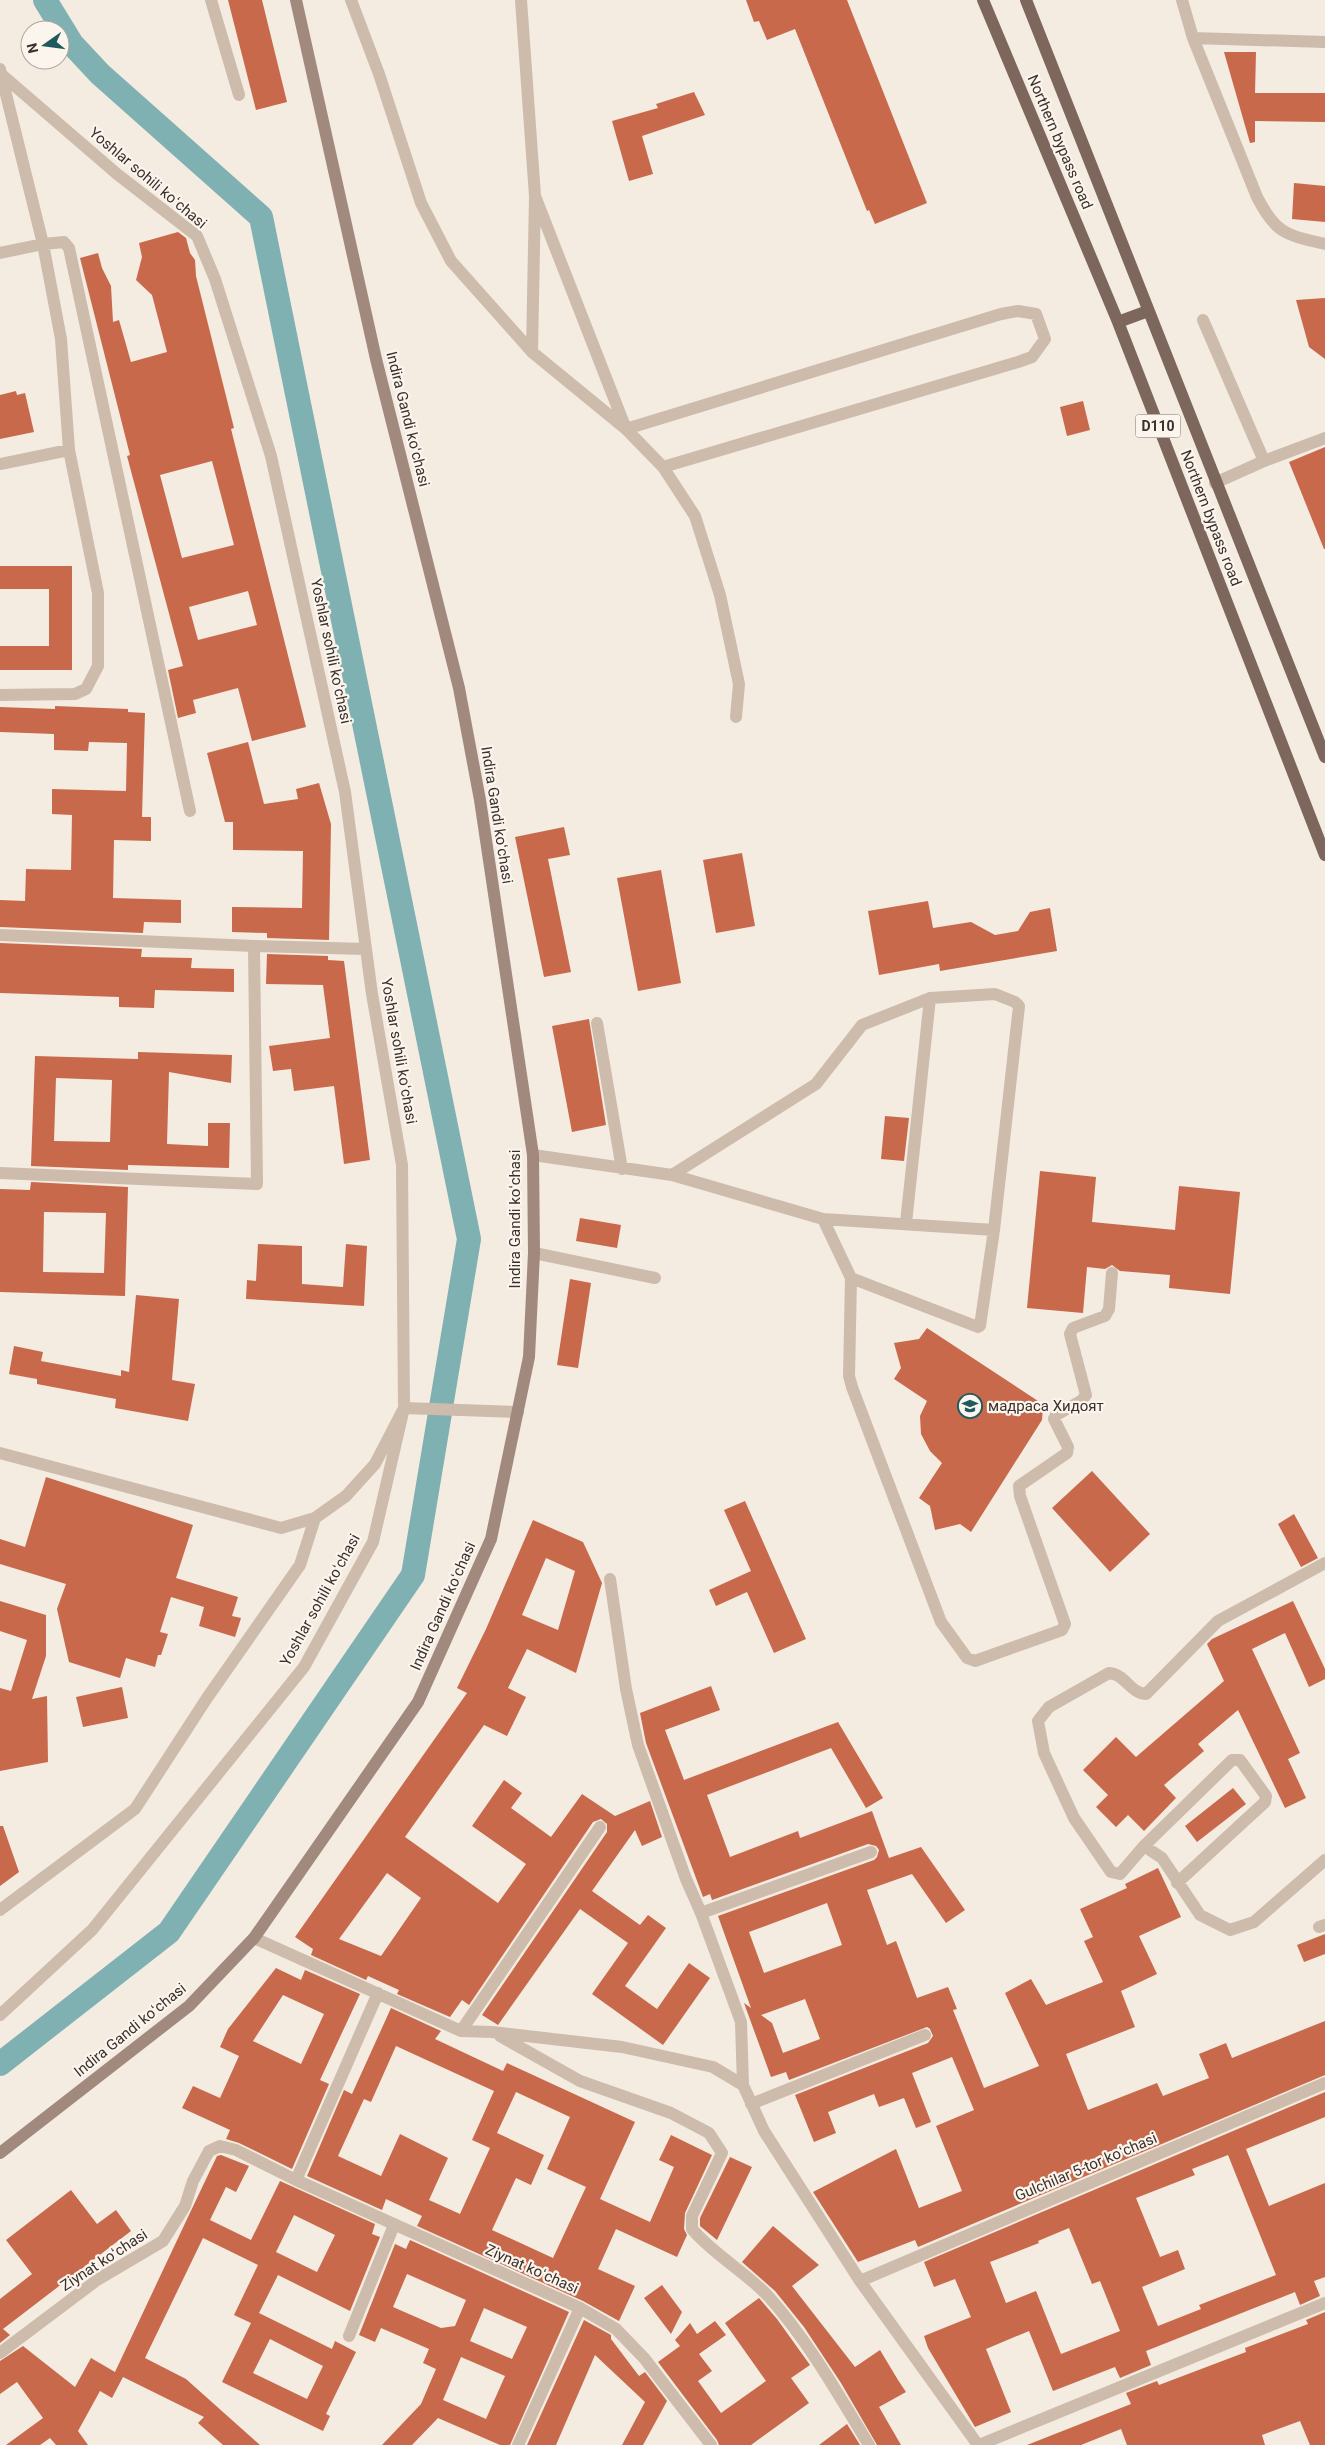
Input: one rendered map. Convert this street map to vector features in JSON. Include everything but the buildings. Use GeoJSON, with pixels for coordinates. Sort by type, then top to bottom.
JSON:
{"type":"FeatureCollection","features":[{"type":"Feature","properties":{"kind":"main road","name":"Northern bypass road"},"geometry":{"type":"LineString","coordinates":[[983,0],[1118,322],[1325,855]]}},
{"type":"Feature","properties":{"kind":"main road","name":"Northern bypass road"},"geometry":{"type":"LineString","coordinates":[[1026,0],[1215,483],[1325,757]]}},
{"type":"Feature","properties":{"kind":"main road"},"geometry":{"type":"LineString","coordinates":[[1118,322],[1148,311]]}},
{"type":"Feature","properties":{"kind":"street"},"geometry":{"type":"LineString","coordinates":[[211,0],[239,96]]}},
{"type":"Feature","properties":{"kind":"street","name":"Indira Gandi koʻchasi"},"geometry":{"type":"LineString","coordinates":[[0,2153],[189,2006],[254,1938],[418,1702],[491,1539],[529,1357],[534,1253],[533,1155],[480,800],[459,688],[376,359],[296,0]]}},
{"type":"Feature","properties":{"kind":"street"},"geometry":{"type":"LineString","coordinates":[[352,0],[379,74],[420,203],[450,261],[532,352],[626,429],[663,467],[695,516],[720,595],[739,684],[736,717]]}},
{"type":"Feature","properties":{"kind":"street"},"geometry":{"type":"LineString","coordinates":[[522,0],[534,196],[532,352]]}},
{"type":"Feature","properties":{"kind":"street"},"geometry":{"type":"LineString","coordinates":[[1182,0],[1193,38],[1257,197],[1269,220],[1282,230],[1296,237],[1325,244]]}},
{"type":"Feature","properties":{"kind":"street"},"geometry":{"type":"LineString","coordinates":[[1193,38],[1325,42]]}},
{"type":"Feature","properties":{"kind":"street"},"geometry":{"type":"LineString","coordinates":[[0,695],[75,694],[86,689],[98,666],[98,593],[69,450],[61,340],[43,244],[1,71]]}},
{"type":"Feature","properties":{"kind":"street","name":"Yoshlar sohili koʻchasi"},"geometry":{"type":"LineString","coordinates":[[0,2015],[92,1930],[304,1667],[373,1542],[404,1408],[402,1165],[366,949],[345,792],[271,456],[206,257],[196,236],[132,186],[1,71]]}},
{"type":"Feature","properties":{"kind":"street"},"geometry":{"type":"LineString","coordinates":[[534,196],[626,429]]}},
{"type":"Feature","properties":{"kind":"street"},"geometry":{"type":"LineString","coordinates":[[0,253],[43,244],[64,242],[69,248],[190,810]]}},
{"type":"Feature","properties":{"kind":"street"},"geometry":{"type":"LineString","coordinates":[[626,429],[1002,314],[1018,310],[1036,314],[1044,339],[1032,357],[1025,360],[663,467]]}},
{"type":"Feature","properties":{"kind":"street"},"geometry":{"type":"LineString","coordinates":[[1203,320],[1264,461]]}},
{"type":"Feature","properties":{"kind":"street"},"geometry":{"type":"LineString","coordinates":[[1215,483],[1264,461],[1325,438]]}},
{"type":"Feature","properties":{"kind":"street"},"geometry":{"type":"LineString","coordinates":[[0,464],[69,450]]}},
{"type":"Feature","properties":{"kind":"street"},"geometry":{"type":"LineString","coordinates":[[0,935],[366,949]]}},
{"type":"Feature","properties":{"kind":"street"},"geometry":{"type":"LineString","coordinates":[[0,1173],[257,1184],[254,946]]}},
{"type":"Feature","properties":{"kind":"street"},"geometry":{"type":"LineString","coordinates":[[672,1175],[816,1084],[862,1025],[930,998],[995,994],[1015,1002],[1019,1006],[994,1230],[980,1326],[978,1327],[851,1278]]}},
{"type":"Feature","properties":{"kind":"street"},"geometry":{"type":"LineString","coordinates":[[906,1223],[930,998]]}},
{"type":"Feature","properties":{"kind":"street"},"geometry":{"type":"LineString","coordinates":[[598,1023],[622,1169]]}},
{"type":"Feature","properties":{"kind":"street"},"geometry":{"type":"LineString","coordinates":[[533,1155],[672,1175],[824,1219],[994,1230]]}},
{"type":"Feature","properties":{"kind":"street"},"geometry":{"type":"LineString","coordinates":[[824,1219],[851,1278],[849,1376],[852,1387],[941,1622],[967,1658],[974,1661],[1062,1630],[1065,1624],[1020,1496],[1019,1486],[1067,1453],[1068,1447],[1054,1419],[1056,1415],[1081,1401],[1086,1395],[1070,1334],[1072,1328],[1106,1316],[1109,1309],[1112,1273]]}},
{"type":"Feature","properties":{"kind":"street"},"geometry":{"type":"LineString","coordinates":[[534,1253],[655,1278]]}},
{"type":"Feature","properties":{"kind":"street"},"geometry":{"type":"LineString","coordinates":[[0,1453],[281,1528],[315,1518],[346,1496],[376,1464],[404,1408],[518,1412]]}},
{"type":"Feature","properties":{"kind":"street"},"geometry":{"type":"LineString","coordinates":[[0,1910],[135,1809],[207,1698],[300,1564],[315,1518]]}},
{"type":"Feature","properties":{"kind":"street"},"geometry":{"type":"LineString","coordinates":[[1177,1883],[1265,1802],[1266,1796],[1240,1760],[1232,1760],[1144,1846],[1120,1874],[1111,1872],[1074,1818],[1044,1753],[1038,1721],[1050,1707],[1109,1673],[1116,1673],[1138,1693],[1146,1694],[1218,1622],[1325,1563]]}},
{"type":"Feature","properties":{"kind":"street"},"geometry":{"type":"LineString","coordinates":[[610,1579],[626,1689],[638,1744],[686,1879],[701,1913],[741,2022],[743,2084],[751,2104],[764,2131],[860,2281],[978,2445],[1325,2303]]}},
{"type":"Feature","properties":{"kind":"street"},"geometry":{"type":"LineString","coordinates":[[461,2031],[600,1827]]}},
{"type":"Feature","properties":{"kind":"street"},"geometry":{"type":"LineString","coordinates":[[1144,1846],[1162,1858],[1200,1915],[1230,1930],[1254,1922],[1325,1860]]}},
{"type":"Feature","properties":{"kind":"street"},"geometry":{"type":"LineString","coordinates":[[701,1913],[871,1852]]}},
{"type":"Feature","properties":{"kind":"street"},"geometry":{"type":"LineString","coordinates":[[254,1938],[461,2031],[492,2032],[622,2047],[713,2067],[743,2084]]}},
{"type":"Feature","properties":{"kind":"street"},"geometry":{"type":"LineString","coordinates":[[296,2180],[378,1993]]}},
{"type":"Feature","properties":{"kind":"street"},"geometry":{"type":"LineString","coordinates":[[492,2032],[580,2081],[671,2113],[710,2133],[722,2153],[692,2216],[692,2229],[704,2242],[768,2296],[820,2362],[869,2445]]}},
{"type":"Feature","properties":{"kind":"street"},"geometry":{"type":"LineString","coordinates":[[751,2104],[925,2035]]}},
{"type":"Feature","properties":{"kind":"street","name":"Gulchilar 5-tor koʻchasi"},"geometry":{"type":"LineString","coordinates":[[860,2281],[1325,2083]]}},
{"type":"Feature","properties":{"kind":"street","name":"Ziynat koʻchasi"},"geometry":{"type":"LineString","coordinates":[[0,2353],[97,2280],[163,2241],[185,2206],[193,2181],[209,2151],[220,2146],[236,2150],[296,2180],[580,2308],[616,2329],[644,2358],[711,2445]]}},
{"type":"Feature","properties":{"kind":"street"},"geometry":{"type":"LineString","coordinates":[[349,2336],[394,2225]]}},
{"type":"Feature","properties":{"kind":"street"},"geometry":{"type":"LineString","coordinates":[[518,2445],[580,2308]]}},
{"type":"Feature","properties":{"kind":"waterway"},"geometry":{"type":"LineString","coordinates":[[0,2064],[169,1932],[413,1575],[469,1239],[261,217],[100,74],[72,44],[45,0]]}},
{"type":"Feature","properties":{"kind":"place","name":"мадраса Хидоят"},"geometry":{"type":"Point","coordinates":[970,1406]}}]}
